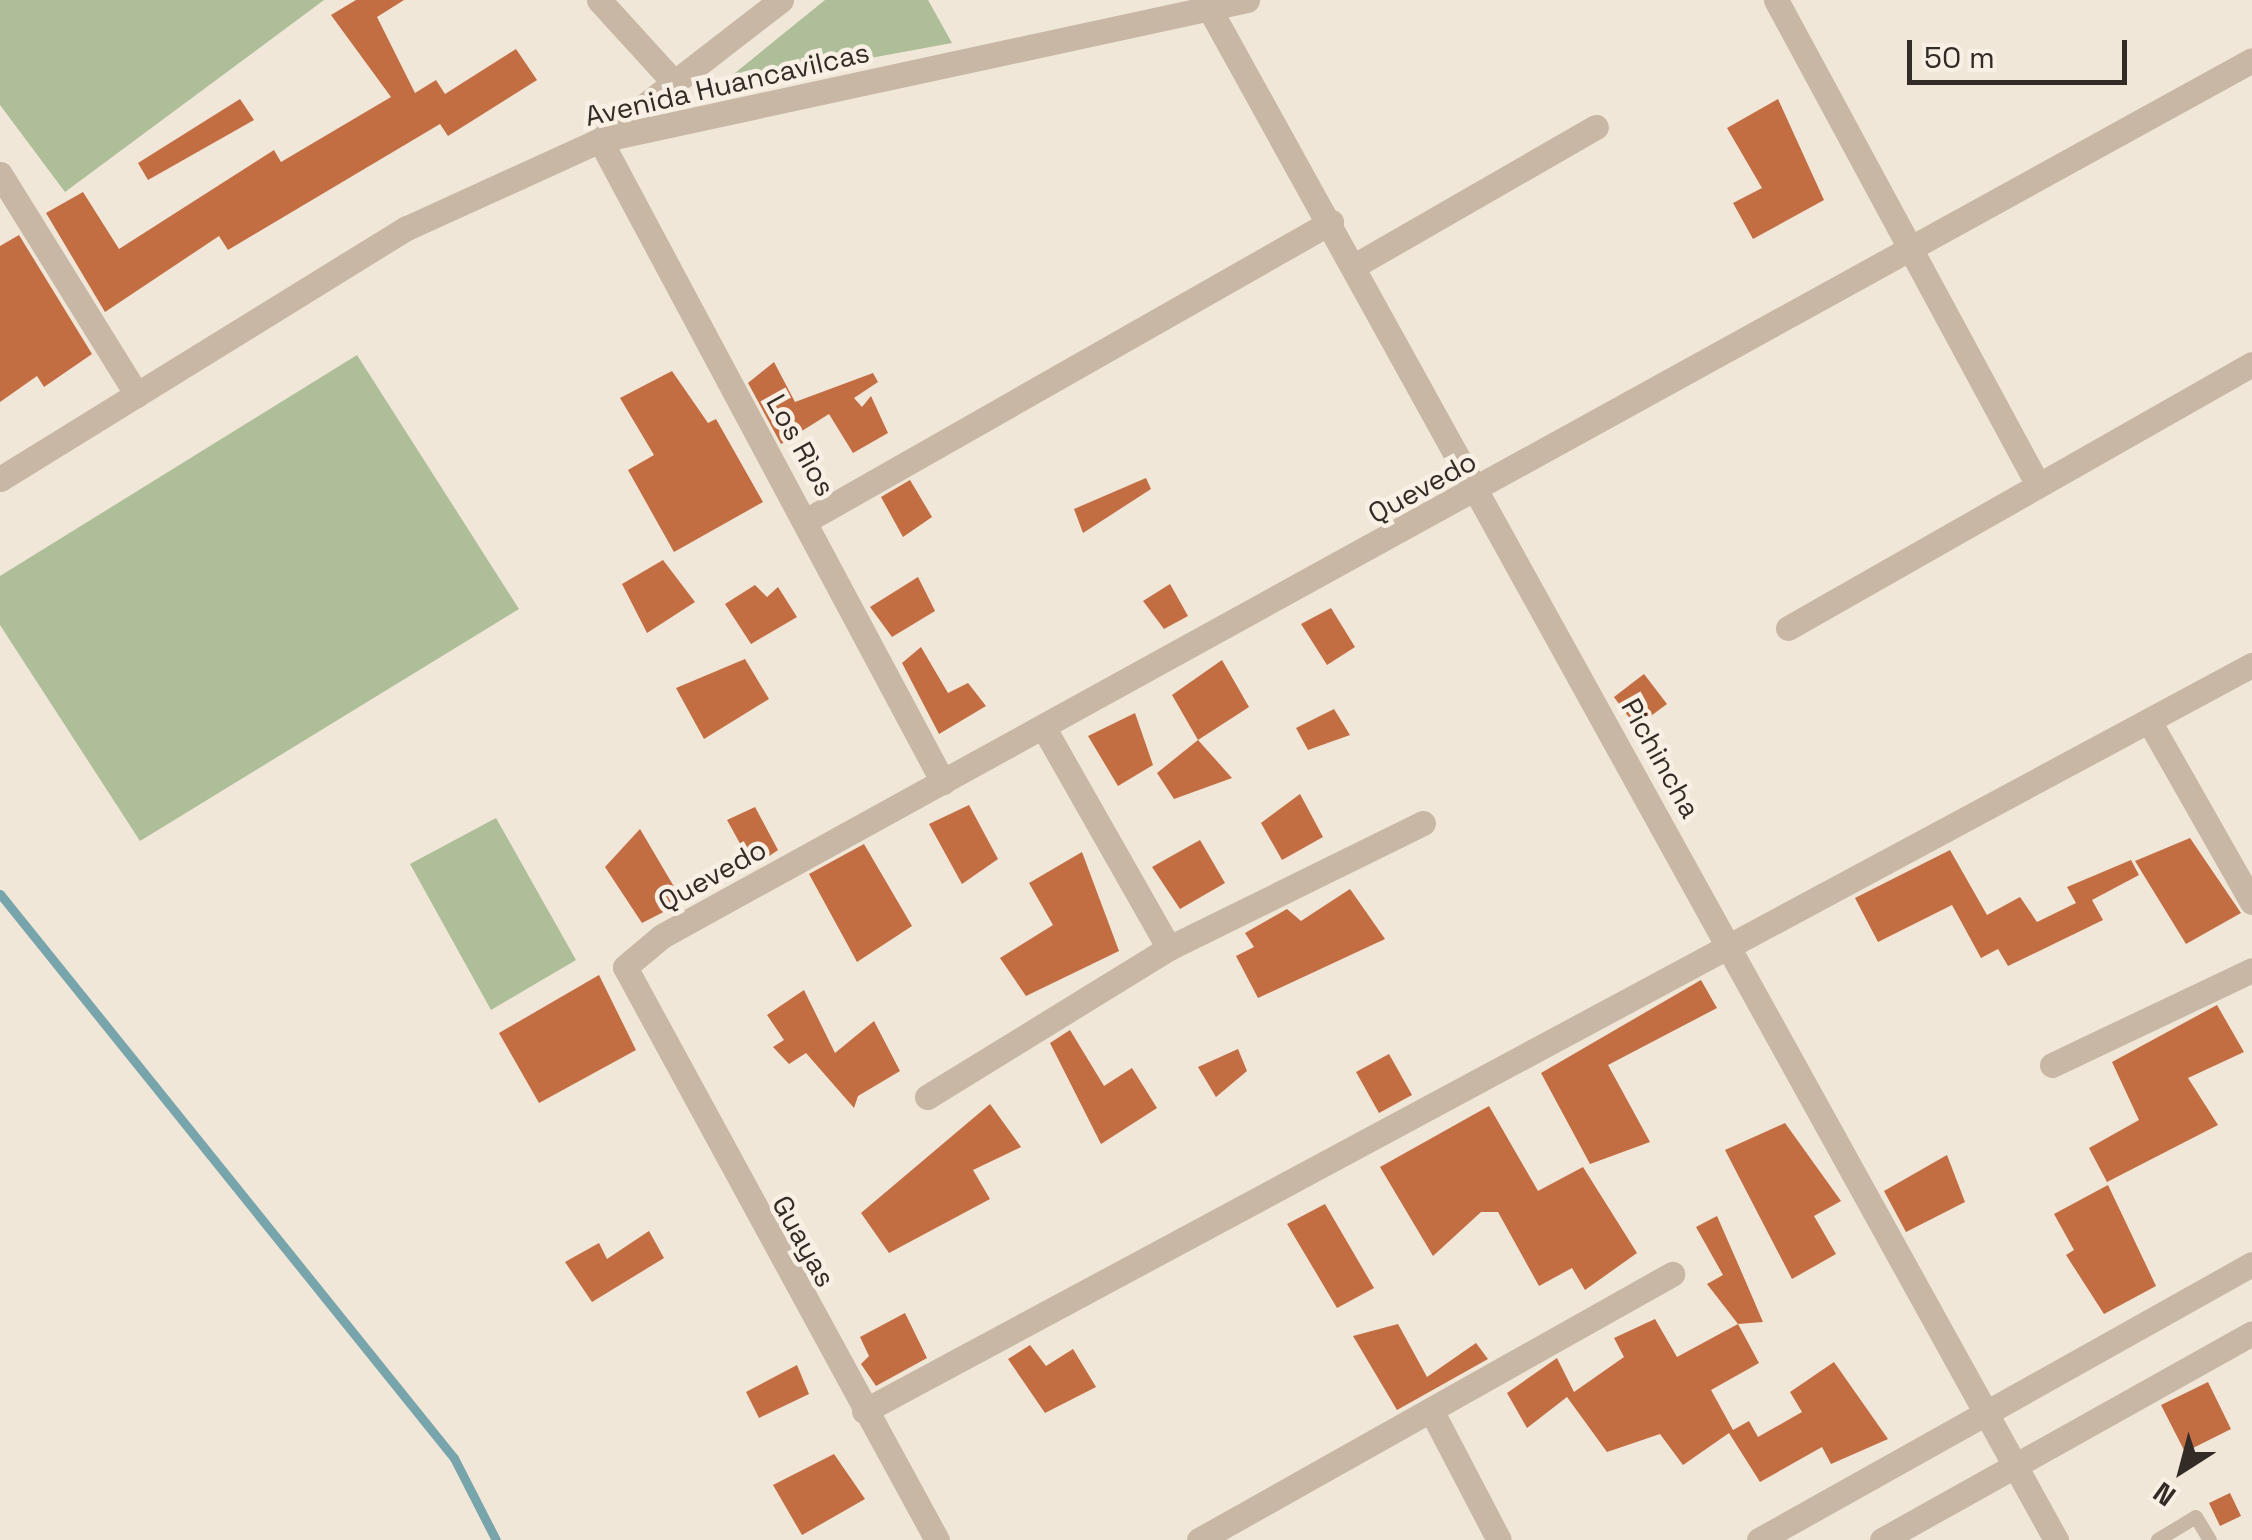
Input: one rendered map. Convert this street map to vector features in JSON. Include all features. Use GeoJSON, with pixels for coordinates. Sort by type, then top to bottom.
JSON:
{"type":"FeatureCollection","features":[{"type":"Feature","properties":{"kind":"street"},"geometry":{"type":"LineString","coordinates":[[599,0],[670,78]]}},
{"type":"Feature","properties":{"kind":"street"},"geometry":{"type":"LineString","coordinates":[[600,140],[670,78],[781,0]]}},
{"type":"Feature","properties":{"kind":"street","name":"Avenida Huancavilcas"},"geometry":{"type":"LineString","coordinates":[[0,479],[406,228],[600,140],[1247,0]]}},
{"type":"Feature","properties":{"kind":"street"},"geometry":{"type":"LineString","coordinates":[[1776,0],[2038,485]]}},
{"type":"Feature","properties":{"kind":"street","name":"Pichincha"},"geometry":{"type":"LineString","coordinates":[[1209,8],[1734,948],[2056,1540]]}},
{"type":"Feature","properties":{"kind":"street","name":"Quevedo"},"geometry":{"type":"LineString","coordinates":[[624,967],[662,936],[1476,492],[1910,243],[2252,60]]}},
{"type":"Feature","properties":{"kind":"street"},"geometry":{"type":"LineString","coordinates":[[1354,266],[1596,127]]}},
{"type":"Feature","properties":{"kind":"street","name":"Los Rìos"},"geometry":{"type":"LineString","coordinates":[[600,140],[944,782]]}},
{"type":"Feature","properties":{"kind":"street"},"geometry":{"type":"LineString","coordinates":[[0,174],[137,394]]}},
{"type":"Feature","properties":{"kind":"street"},"geometry":{"type":"LineString","coordinates":[[807,520],[1331,222]]}},
{"type":"Feature","properties":{"kind":"street"},"geometry":{"type":"LineString","coordinates":[[1788,628],[2252,364]]}},
{"type":"Feature","properties":{"kind":"street"},"geometry":{"type":"LineString","coordinates":[[864,1412],[1734,948],[2252,665]]}},
{"type":"Feature","properties":{"kind":"street"},"geometry":{"type":"LineString","coordinates":[[2149,721],[2252,902]]}},
{"type":"Feature","properties":{"kind":"street"},"geometry":{"type":"LineString","coordinates":[[1045,730],[1169,948]]}},
{"type":"Feature","properties":{"kind":"street"},"geometry":{"type":"LineString","coordinates":[[928,1097],[1169,948],[1423,823]]}},
{"type":"Feature","properties":{"kind":"street","name":"Guayas"},"geometry":{"type":"LineString","coordinates":[[624,967],[937,1540]]}},
{"type":"Feature","properties":{"kind":"street"},"geometry":{"type":"LineString","coordinates":[[2052,1064],[2252,970]]}},
{"type":"Feature","properties":{"kind":"street"},"geometry":{"type":"LineString","coordinates":[[1758,1540],[1990,1416],[2252,1264]]}},
{"type":"Feature","properties":{"kind":"street"},"geometry":{"type":"LineString","coordinates":[[1198,1540],[1672,1274]]}},
{"type":"Feature","properties":{"kind":"street"},"geometry":{"type":"LineString","coordinates":[[1882,1540],[2018,1469],[2252,1333]]}},
{"type":"Feature","properties":{"kind":"street"},"geometry":{"type":"LineString","coordinates":[[1432,1412],[1499,1540]]}},
{"type":"Feature","properties":{"kind":"lane"},"geometry":{"type":"LineString","coordinates":[[2158,1540],[2196,1517],[2210,1540]]}},
{"type":"Feature","properties":{"kind":"green space"},"geometry":{"type":"Polygon","coordinates":[[[0,0],[324,0],[65,192],[0,105],[0,0]]]}},
{"type":"Feature","properties":{"kind":"green space"},"geometry":{"type":"Polygon","coordinates":[[[825,0],[928,0],[952,43],[719,86],[825,0]]]}},
{"type":"Feature","properties":{"kind":"green space"},"geometry":{"type":"Polygon","coordinates":[[[357,355],[519,609],[140,841],[0,625],[0,576],[357,355]]]}},
{"type":"Feature","properties":{"kind":"green space"},"geometry":{"type":"Polygon","coordinates":[[[496,818],[576,960],[491,1010],[410,864],[496,818]]]}},
{"type":"Feature","properties":{"kind":"building"},"geometry":{"type":"Polygon","coordinates":[[[356,0],[404,0],[377,17],[415,93],[436,80],[445,94],[516,49],[537,80],[448,136],[440,124],[228,250],[219,236],[105,312],[46,213],[83,192],[119,249],[274,150],[281,162],[391,97],[331,15],[356,0]]]}},
{"type":"Feature","properties":{"kind":"building"},"geometry":{"type":"Polygon","coordinates":[[[240,99],[254,120],[148,180],[138,163],[240,99]]]}},
{"type":"Feature","properties":{"kind":"building"},"geometry":{"type":"Polygon","coordinates":[[[1778,99],[1824,200],[1753,239],[1733,203],[1762,188],[1727,128],[1778,99]]]}},
{"type":"Feature","properties":{"kind":"building"},"geometry":{"type":"Polygon","coordinates":[[[19,235],[92,354],[44,387],[37,376],[0,402],[0,246],[19,235]]]}},
{"type":"Feature","properties":{"kind":"building"},"geometry":{"type":"Polygon","coordinates":[[[774,362],[795,402],[873,373],[878,382],[854,398],[862,407],[871,396],[888,433],[853,453],[829,414],[781,444],[748,383],[774,362]]]}},
{"type":"Feature","properties":{"kind":"building"},"geometry":{"type":"Polygon","coordinates":[[[672,371],[708,423],[716,419],[763,502],[674,552],[628,470],[654,455],[620,398],[672,371]]]}},
{"type":"Feature","properties":{"kind":"building"},"geometry":{"type":"Polygon","coordinates":[[[1146,478],[1151,489],[1083,533],[1074,509],[1146,478]]]}},
{"type":"Feature","properties":{"kind":"building"},"geometry":{"type":"Polygon","coordinates":[[[910,480],[932,517],[903,537],[881,497],[910,480]]]}},
{"type":"Feature","properties":{"kind":"building"},"geometry":{"type":"Polygon","coordinates":[[[663,560],[695,602],[647,633],[622,584],[663,560]]]}},
{"type":"Feature","properties":{"kind":"building"},"geometry":{"type":"Polygon","coordinates":[[[918,577],[935,611],[892,637],[870,607],[918,577]]]}},
{"type":"Feature","properties":{"kind":"building"},"geometry":{"type":"Polygon","coordinates":[[[1170,584],[1188,616],[1164,629],[1143,601],[1170,584]]]}},
{"type":"Feature","properties":{"kind":"building"},"geometry":{"type":"Polygon","coordinates":[[[755,585],[767,597],[778,587],[797,617],[751,644],[725,604],[755,585]]]}},
{"type":"Feature","properties":{"kind":"building"},"geometry":{"type":"Polygon","coordinates":[[[1331,608],[1355,647],[1327,665],[1301,624],[1331,608]]]}},
{"type":"Feature","properties":{"kind":"building"},"geometry":{"type":"Polygon","coordinates":[[[921,647],[948,693],[968,683],[986,706],[939,734],[902,663],[921,647]]]}},
{"type":"Feature","properties":{"kind":"building"},"geometry":{"type":"Polygon","coordinates":[[[745,659],[769,699],[704,739],[676,688],[745,659]]]}},
{"type":"Feature","properties":{"kind":"building"},"geometry":{"type":"Polygon","coordinates":[[[1222,660],[1249,707],[1198,740],[1172,695],[1222,660]]]}},
{"type":"Feature","properties":{"kind":"building"},"geometry":{"type":"Polygon","coordinates":[[[1644,674],[1667,704],[1636,727],[1614,697],[1644,674]]]}},
{"type":"Feature","properties":{"kind":"building"},"geometry":{"type":"Polygon","coordinates":[[[1334,709],[1350,735],[1308,750],[1296,728],[1334,709]]]}},
{"type":"Feature","properties":{"kind":"building"},"geometry":{"type":"Polygon","coordinates":[[[1135,713],[1153,765],[1118,786],[1088,736],[1135,713]]]}},
{"type":"Feature","properties":{"kind":"building"},"geometry":{"type":"Polygon","coordinates":[[[1198,740],[1232,778],[1174,799],[1157,773],[1198,740]]]}},
{"type":"Feature","properties":{"kind":"building"},"geometry":{"type":"Polygon","coordinates":[[[1300,794],[1323,837],[1282,860],[1261,823],[1300,794]]]}},
{"type":"Feature","properties":{"kind":"building"},"geometry":{"type":"Polygon","coordinates":[[[969,805],[998,859],[962,884],[929,824],[969,805]]]}},
{"type":"Feature","properties":{"kind":"building"},"geometry":{"type":"Polygon","coordinates":[[[755,807],[778,850],[753,867],[727,820],[755,807]]]}},
{"type":"Feature","properties":{"kind":"building"},"geometry":{"type":"Polygon","coordinates":[[[640,829],[683,902],[642,923],[605,867],[640,829]]]}},
{"type":"Feature","properties":{"kind":"building"},"geometry":{"type":"Polygon","coordinates":[[[2190,838],[2241,913],[2186,944],[2135,861],[2190,838]]]}},
{"type":"Feature","properties":{"kind":"building"},"geometry":{"type":"Polygon","coordinates":[[[1200,840],[1225,883],[1180,909],[1152,867],[1200,840]]]}},
{"type":"Feature","properties":{"kind":"building"},"geometry":{"type":"Polygon","coordinates":[[[864,844],[912,926],[857,962],[809,874],[864,844]]]}},
{"type":"Feature","properties":{"kind":"building"},"geometry":{"type":"Polygon","coordinates":[[[1950,850],[1987,915],[2020,897],[2037,922],[2076,903],[2067,887],[2131,860],[2139,875],[2092,900],[2103,920],[2008,966],[1998,949],[1981,958],[1952,905],[1878,942],[1855,898],[1950,850]]]}},
{"type":"Feature","properties":{"kind":"building"},"geometry":{"type":"Polygon","coordinates":[[[1082,852],[1119,951],[1026,996],[1000,958],[1053,925],[1029,883],[1082,852]]]}},
{"type":"Feature","properties":{"kind":"building"},"geometry":{"type":"Polygon","coordinates":[[[1350,889],[1385,939],[1258,998],[1236,956],[1254,947],[1245,933],[1287,909],[1301,921],[1350,889]]]}},
{"type":"Feature","properties":{"kind":"building"},"geometry":{"type":"Polygon","coordinates":[[[599,975],[636,1050],[539,1103],[499,1033],[599,975]]]}},
{"type":"Feature","properties":{"kind":"building"},"geometry":{"type":"Polygon","coordinates":[[[1701,980],[1717,1008],[1608,1065],[1650,1142],[1590,1164],[1541,1073],[1701,980]]]}},
{"type":"Feature","properties":{"kind":"building"},"geometry":{"type":"Polygon","coordinates":[[[804,990],[835,1053],[874,1021],[900,1071],[858,1096],[854,1108],[806,1053],[789,1064],[773,1047],[784,1040],[767,1015],[804,990]]]}},
{"type":"Feature","properties":{"kind":"building"},"geometry":{"type":"Polygon","coordinates":[[[2217,1005],[2244,1052],[2188,1078],[2218,1125],[2107,1182],[2089,1148],[2139,1120],[2112,1062],[2217,1005]]]}},
{"type":"Feature","properties":{"kind":"building"},"geometry":{"type":"Polygon","coordinates":[[[1070,1030],[1104,1086],[1132,1068],[1157,1108],[1101,1144],[1050,1043],[1070,1030]]]}},
{"type":"Feature","properties":{"kind":"building"},"geometry":{"type":"Polygon","coordinates":[[[1238,1049],[1247,1071],[1216,1097],[1198,1067],[1238,1049]]]}},
{"type":"Feature","properties":{"kind":"building"},"geometry":{"type":"Polygon","coordinates":[[[1389,1054],[1412,1095],[1379,1113],[1356,1072],[1389,1054]]]}},
{"type":"Feature","properties":{"kind":"building"},"geometry":{"type":"Polygon","coordinates":[[[990,1104],[1021,1147],[973,1170],[990,1199],[889,1253],[861,1213],[990,1104]]]}},
{"type":"Feature","properties":{"kind":"building"},"geometry":{"type":"Polygon","coordinates":[[[1489,1106],[1538,1191],[1583,1167],[1637,1253],[1585,1290],[1572,1268],[1539,1286],[1498,1212],[1481,1212],[1433,1256],[1380,1167],[1489,1106]]]}},
{"type":"Feature","properties":{"kind":"building"},"geometry":{"type":"Polygon","coordinates":[[[1785,1123],[1841,1201],[1814,1216],[1836,1254],[1792,1279],[1725,1150],[1785,1123]]]}},
{"type":"Feature","properties":{"kind":"building"},"geometry":{"type":"Polygon","coordinates":[[[1947,1155],[1965,1202],[1906,1232],[1884,1191],[1947,1155]]]}},
{"type":"Feature","properties":{"kind":"building"},"geometry":{"type":"Polygon","coordinates":[[[2108,1185],[2156,1286],[2104,1314],[2066,1255],[2074,1250],[2054,1214],[2108,1185]]]}},
{"type":"Feature","properties":{"kind":"building"},"geometry":{"type":"Polygon","coordinates":[[[1325,1204],[1374,1288],[1337,1308],[1287,1224],[1325,1204]]]}},
{"type":"Feature","properties":{"kind":"building"},"geometry":{"type":"Polygon","coordinates":[[[1717,1216],[1763,1322],[1738,1324],[1707,1284],[1723,1275],[1696,1227],[1717,1216]]]}},
{"type":"Feature","properties":{"kind":"building"},"geometry":{"type":"Polygon","coordinates":[[[649,1231],[664,1258],[592,1302],[565,1262],[599,1243],[607,1259],[649,1231]]]}},
{"type":"Feature","properties":{"kind":"building"},"geometry":{"type":"Polygon","coordinates":[[[905,1313],[927,1358],[876,1386],[861,1364],[869,1356],[860,1337],[905,1313]]]}},
{"type":"Feature","properties":{"kind":"building"},"geometry":{"type":"Polygon","coordinates":[[[1655,1319],[1677,1357],[1738,1324],[1759,1363],[1711,1390],[1733,1430],[1749,1421],[1758,1437],[1802,1412],[1790,1392],[1834,1362],[1888,1439],[1831,1464],[1822,1447],[1760,1482],[1729,1433],[1683,1465],[1660,1434],[1607,1452],[1567,1397],[1527,1428],[1507,1393],[1557,1358],[1574,1392],[1624,1357],[1614,1338],[1655,1319]]]}},
{"type":"Feature","properties":{"kind":"building"},"geometry":{"type":"Polygon","coordinates":[[[1398,1324],[1427,1377],[1476,1343],[1488,1359],[1397,1410],[1353,1336],[1398,1324]]]}},
{"type":"Feature","properties":{"kind":"building"},"geometry":{"type":"Polygon","coordinates":[[[1030,1345],[1046,1366],[1073,1349],[1096,1387],[1045,1413],[1008,1359],[1030,1345]]]}},
{"type":"Feature","properties":{"kind":"building"},"geometry":{"type":"Polygon","coordinates":[[[797,1365],[809,1394],[759,1418],[746,1392],[797,1365]]]}},
{"type":"Feature","properties":{"kind":"building"},"geometry":{"type":"Polygon","coordinates":[[[2208,1382],[2231,1429],[2185,1452],[2161,1405],[2208,1382]]]}},
{"type":"Feature","properties":{"kind":"building"},"geometry":{"type":"Polygon","coordinates":[[[834,1454],[865,1499],[802,1535],[773,1485],[834,1454]]]}},
{"type":"Feature","properties":{"kind":"building"},"geometry":{"type":"Polygon","coordinates":[[[2230,1493],[2241,1516],[2220,1526],[2209,1503],[2230,1493]]]}},
{"type":"Feature","properties":{"kind":"waterway"},"geometry":{"type":"LineString","coordinates":[[0,894],[454,1458],[496,1540]]}}]}
